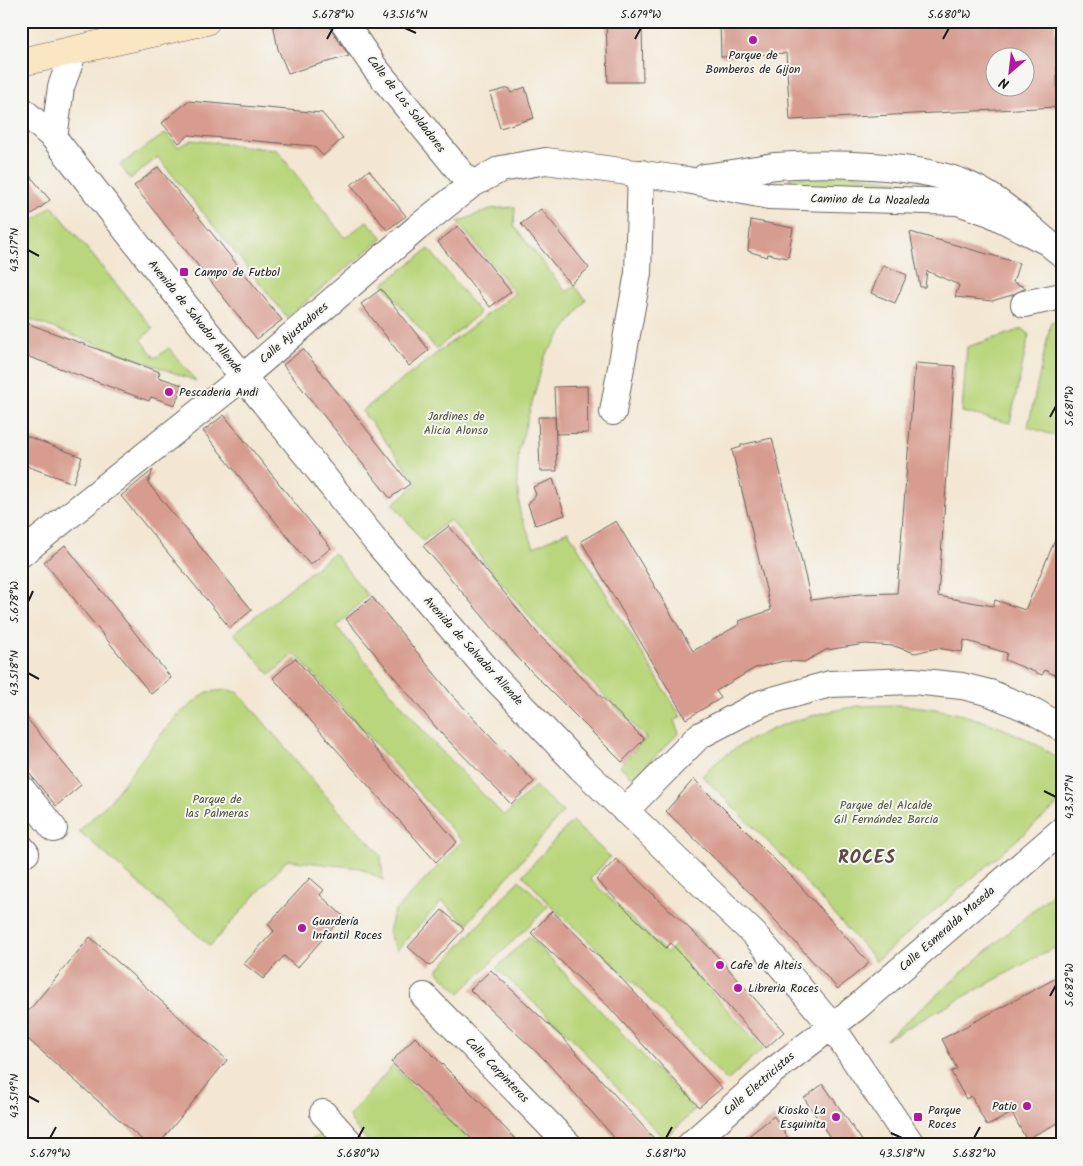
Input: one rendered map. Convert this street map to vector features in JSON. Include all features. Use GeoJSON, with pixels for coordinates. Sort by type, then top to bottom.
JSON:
{"type":"FeatureCollection","features":[{"type":"Feature","properties":{"kind":"street"},"geometry":{"type":"LineString","coordinates":[[21,62],[206,21]]}},
{"type":"Feature","properties":{"kind":"street","name":"Calle de Los Soldadores"},"geometry":{"type":"LineString","coordinates":[[343,21],[375,68],[471,185]]}},
{"type":"Feature","properties":{"kind":"street"},"geometry":{"type":"LineString","coordinates":[[54,138],[61,87],[74,51]]}},
{"type":"Feature","properties":{"kind":"street","name":"Avenida de Salvador Allende"},"geometry":{"type":"LineString","coordinates":[[21,109],[54,138],[379,545],[493,676],[625,811],[754,934],[831,1025],[912,1145]]}},
{"type":"Feature","properties":{"kind":"street","name":"Camino de La Nozaleda"},"geometry":{"type":"LineString","coordinates":[[471,185],[501,170],[546,161],[687,180],[769,196],[958,202],[990,214],[1054,248]]}},
{"type":"Feature","properties":{"kind":"street","name":"Camino de La Nozaleda"},"geometry":{"type":"LineString","coordinates":[[687,180],[777,166],[855,166],[934,173],[971,186],[1000,203],[1054,248]]}},
{"type":"Feature","properties":{"kind":"street"},"geometry":{"type":"LineString","coordinates":[[612,412],[638,273],[641,173]]}},
{"type":"Feature","properties":{"kind":"street","name":"Calle Ajustadores"},"geometry":{"type":"LineString","coordinates":[[21,554],[243,376],[417,228],[471,185]]}},
{"type":"Feature","properties":{"kind":"street"},"geometry":{"type":"LineString","coordinates":[[1024,304],[1062,296]]}},
{"type":"Feature","properties":{"kind":"street"},"geometry":{"type":"LineString","coordinates":[[625,811],[699,736],[762,704],[830,684],[912,680],[962,686],[990,693],[1035,712],[1062,728]]}},
{"type":"Feature","properties":{"kind":"street"},"geometry":{"type":"LineString","coordinates":[[23,792],[54,829]]}},
{"type":"Feature","properties":{"kind":"street","name":"Calle Esmeralda Maseda"},"geometry":{"type":"LineString","coordinates":[[831,1025],[857,1007],[1062,830]]}},
{"type":"Feature","properties":{"kind":"street","name":"Calle Carpinteros"},"geometry":{"type":"LineString","coordinates":[[424,996],[570,1145]]}},
{"type":"Feature","properties":{"kind":"street","name":"Calle Electricistas"},"geometry":{"type":"LineString","coordinates":[[704,1140],[773,1071],[831,1025]]}},
{"type":"Feature","properties":{"kind":"street"},"geometry":{"type":"LineString","coordinates":[[323,1113],[352,1145]]}},
{"type":"Feature","properties":{"kind":"green space"},"geometry":{"type":"Polygon","coordinates":[[[166,133],[178,147],[192,140],[277,150],[345,238],[367,221],[383,238],[287,317],[158,157],[130,179],[120,165],[166,133]]]}},
{"type":"Feature","properties":{"kind":"green space"},"geometry":{"type":"Polygon","coordinates":[[[843,173],[954,190],[789,189],[789,178],[843,173]]]}},
{"type":"Feature","properties":{"kind":"green space"},"geometry":{"type":"Polygon","coordinates":[[[52,206],[153,329],[141,339],[155,358],[169,348],[196,381],[21,316],[21,221],[26,226],[52,206]]]}},
{"type":"Feature","properties":{"kind":"green space","name":"Jardines de Alicia Alonso"},"geometry":{"type":"Polygon","coordinates":[[[515,207],[514,226],[566,292],[575,286],[586,300],[545,356],[519,449],[517,479],[520,513],[534,547],[568,531],[681,717],[674,721],[679,733],[633,778],[620,766],[646,738],[543,633],[450,520],[423,541],[393,504],[418,483],[362,411],[515,293],[458,222],[490,209],[515,207]]]}},
{"type":"Feature","properties":{"kind":"green space"},"geometry":{"type":"Polygon","coordinates":[[[429,249],[480,313],[436,349],[383,284],[429,249]]]}},
{"type":"Feature","properties":{"kind":"green space"},"geometry":{"type":"Polygon","coordinates":[[[1062,319],[1062,438],[1028,427],[1051,322],[1062,319]]]}},
{"type":"Feature","properties":{"kind":"green space"},"geometry":{"type":"Polygon","coordinates":[[[1023,329],[1029,334],[1010,423],[962,412],[967,347],[1023,329]]]}},
{"type":"Feature","properties":{"kind":"green space"},"geometry":{"type":"Polygon","coordinates":[[[334,553],[367,595],[337,627],[429,738],[504,816],[535,786],[563,812],[467,924],[442,901],[397,950],[389,932],[394,912],[462,841],[295,654],[270,675],[234,633],[334,553]]]}},
{"type":"Feature","properties":{"kind":"green space","name":"Parque de las Palmeras"},"geometry":{"type":"Polygon","coordinates":[[[228,690],[239,693],[338,810],[374,847],[381,856],[383,880],[360,868],[287,860],[210,946],[79,831],[110,801],[153,744],[178,715],[207,692],[228,690]]]}},
{"type":"Feature","properties":{"kind":"green space","name":"Parque del Alcalde Gil Fernández Barcia"},"geometry":{"type":"Polygon","coordinates":[[[859,706],[912,706],[931,708],[971,717],[1011,732],[1047,751],[1062,762],[1062,801],[876,961],[782,856],[702,776],[736,748],[774,728],[816,715],[859,706]]]}},
{"type":"Feature","properties":{"kind":"green space"},"geometry":{"type":"Polygon","coordinates":[[[572,821],[610,857],[590,879],[667,953],[690,929],[706,943],[686,964],[763,1049],[727,1081],[633,982],[552,907],[523,875],[572,821]]]}},
{"type":"Feature","properties":{"kind":"green space"},"geometry":{"type":"Polygon","coordinates":[[[519,880],[548,907],[460,993],[437,971],[519,880]]]}},
{"type":"Feature","properties":{"kind":"green space"},"geometry":{"type":"Polygon","coordinates":[[[1061,886],[1062,957],[1053,948],[885,1040],[1061,886]]]}},
{"type":"Feature","properties":{"kind":"green space"},"geometry":{"type":"Polygon","coordinates":[[[529,936],[695,1110],[664,1139],[570,1036],[496,968],[529,936]]]}},
{"type":"Feature","properties":{"kind":"green space"},"geometry":{"type":"Polygon","coordinates":[[[392,1066],[463,1133],[473,1145],[371,1145],[352,1123],[349,1116],[392,1066]]]}},
{"type":"Feature","properties":{"kind":"green space"},"geometry":{"type":"Polygon","coordinates":[[[324,1134],[334,1145],[294,1145],[298,1144],[324,1134]]]}},
{"type":"Feature","properties":{"kind":"building"},"geometry":{"type":"Polygon","coordinates":[[[282,21],[328,21],[331,29],[349,56],[288,73],[278,49],[273,24],[282,21]]]}},
{"type":"Feature","properties":{"kind":"building"},"geometry":{"type":"Polygon","coordinates":[[[606,21],[642,21],[643,82],[608,82],[606,21]]]}},
{"type":"Feature","properties":{"kind":"building"},"geometry":{"type":"Polygon","coordinates":[[[720,21],[1055,21],[1058,107],[790,120],[786,53],[721,57],[720,21]]]}},
{"type":"Feature","properties":{"kind":"building"},"geometry":{"type":"Polygon","coordinates":[[[525,87],[534,118],[500,128],[490,93],[509,88],[511,93],[525,87]]]}},
{"type":"Feature","properties":{"kind":"building"},"geometry":{"type":"Polygon","coordinates":[[[188,101],[322,113],[343,138],[323,156],[314,146],[189,135],[179,143],[162,123],[188,101]]]}},
{"type":"Feature","properties":{"kind":"building"},"geometry":{"type":"Polygon","coordinates":[[[21,165],[50,200],[21,223],[21,165]]]}},
{"type":"Feature","properties":{"kind":"building"},"geometry":{"type":"Polygon","coordinates":[[[158,167],[282,320],[257,339],[134,186],[158,167]]]}},
{"type":"Feature","properties":{"kind":"building"},"geometry":{"type":"Polygon","coordinates":[[[369,170],[406,216],[387,230],[351,185],[369,170]]]}},
{"type":"Feature","properties":{"kind":"building"},"geometry":{"type":"Polygon","coordinates":[[[541,209],[589,268],[570,284],[521,224],[541,209]]]}},
{"type":"Feature","properties":{"kind":"building"},"geometry":{"type":"Polygon","coordinates":[[[751,220],[793,228],[788,258],[768,254],[767,257],[748,251],[751,220]]]}},
{"type":"Feature","properties":{"kind":"building"},"geometry":{"type":"Polygon","coordinates":[[[458,226],[511,292],[490,307],[438,242],[458,226]]]}},
{"type":"Feature","properties":{"kind":"building"},"geometry":{"type":"Polygon","coordinates":[[[910,232],[1019,263],[1013,282],[1026,288],[1012,295],[992,301],[955,297],[959,285],[927,271],[925,287],[920,287],[910,232]]]}},
{"type":"Feature","properties":{"kind":"building"},"geometry":{"type":"Polygon","coordinates":[[[883,265],[907,275],[895,303],[871,293],[883,265]]]}},
{"type":"Feature","properties":{"kind":"building"},"geometry":{"type":"Polygon","coordinates":[[[381,289],[429,350],[409,366],[361,304],[381,289]]]}},
{"type":"Feature","properties":{"kind":"building"},"geometry":{"type":"Polygon","coordinates":[[[21,321],[160,372],[158,377],[182,385],[175,405],[151,397],[149,401],[21,354],[21,321]]]}},
{"type":"Feature","properties":{"kind":"building"},"geometry":{"type":"Polygon","coordinates":[[[303,349],[410,484],[390,498],[283,365],[303,349]]]}},
{"type":"Feature","properties":{"kind":"building"},"geometry":{"type":"Polygon","coordinates":[[[915,363],[955,366],[938,596],[993,606],[995,600],[1025,610],[1062,524],[1062,679],[1045,670],[1042,675],[1005,660],[1007,653],[964,640],[962,652],[937,648],[915,653],[894,646],[865,644],[826,650],[804,662],[784,661],[755,668],[716,691],[721,698],[686,719],[581,541],[616,521],[693,651],[740,624],[739,621],[771,610],[732,450],[741,447],[741,445],[772,438],[811,600],[859,594],[897,593],[915,363]]]}},
{"type":"Feature","properties":{"kind":"building"},"geometry":{"type":"Polygon","coordinates":[[[587,386],[588,433],[556,434],[554,387],[587,386]]]}},
{"type":"Feature","properties":{"kind":"building"},"geometry":{"type":"Polygon","coordinates":[[[224,415],[331,548],[310,565],[203,431],[224,415]]]}},
{"type":"Feature","properties":{"kind":"building"},"geometry":{"type":"Polygon","coordinates":[[[538,417],[555,417],[557,471],[540,471],[538,417]]]}},
{"type":"Feature","properties":{"kind":"building"},"geometry":{"type":"Polygon","coordinates":[[[21,434],[82,457],[73,483],[21,464],[21,434]]]}},
{"type":"Feature","properties":{"kind":"building"},"geometry":{"type":"Polygon","coordinates":[[[153,470],[148,483],[252,610],[230,628],[121,496],[153,470]]]}},
{"type":"Feature","properties":{"kind":"building"},"geometry":{"type":"Polygon","coordinates":[[[553,479],[565,515],[535,525],[528,504],[536,495],[533,487],[553,479]]]}},
{"type":"Feature","properties":{"kind":"building"},"geometry":{"type":"Polygon","coordinates":[[[449,526],[540,636],[644,739],[622,762],[518,658],[423,546],[449,526]]]}},
{"type":"Feature","properties":{"kind":"building"},"geometry":{"type":"Polygon","coordinates":[[[65,545],[171,678],[151,694],[44,562],[65,545]]]}},
{"type":"Feature","properties":{"kind":"building"},"geometry":{"type":"Polygon","coordinates":[[[372,597],[452,695],[534,782],[511,804],[439,731],[346,619],[372,597]]]}},
{"type":"Feature","properties":{"kind":"building"},"geometry":{"type":"Polygon","coordinates":[[[295,658],[457,842],[436,862],[273,678],[295,658]]]}},
{"type":"Feature","properties":{"kind":"building"},"geometry":{"type":"Polygon","coordinates":[[[21,711],[81,785],[56,806],[21,763],[21,711]]]}},
{"type":"Feature","properties":{"kind":"building"},"geometry":{"type":"Polygon","coordinates":[[[694,779],[793,878],[869,963],[838,989],[754,897],[666,811],[694,779]]]}},
{"type":"Feature","properties":{"kind":"building"},"geometry":{"type":"Polygon","coordinates":[[[616,859],[710,948],[784,1032],[766,1048],[671,943],[666,948],[596,880],[616,859]]]}},
{"type":"Feature","properties":{"kind":"building","name":"Guardería Infantil Roces"},"geometry":{"type":"Polygon","coordinates":[[[310,878],[324,890],[320,895],[343,916],[297,968],[284,956],[263,979],[244,964],[274,931],[268,924],[310,878]]]}},
{"type":"Feature","properties":{"kind":"building"},"geometry":{"type":"Polygon","coordinates":[[[442,910],[464,929],[430,966],[408,947],[442,910]]]}},
{"type":"Feature","properties":{"kind":"building"},"geometry":{"type":"Polygon","coordinates":[[[552,911],[621,978],[722,1088],[699,1107],[607,1005],[531,933],[552,911]]]}},
{"type":"Feature","properties":{"kind":"building"},"geometry":{"type":"Polygon","coordinates":[[[90,937],[227,1060],[158,1145],[148,1145],[21,1033],[21,1020],[90,937]]]}},
{"type":"Feature","properties":{"kind":"building"},"geometry":{"type":"Polygon","coordinates":[[[491,970],[564,1039],[660,1145],[621,1145],[544,1059],[470,990],[491,970]]]}},
{"type":"Feature","properties":{"kind":"building"},"geometry":{"type":"Polygon","coordinates":[[[1062,975],[1062,1121],[1026,1139],[1012,1113],[987,1126],[971,1096],[966,1099],[951,1072],[957,1069],[942,1039],[1062,975]]]}},
{"type":"Feature","properties":{"kind":"building"},"geometry":{"type":"Polygon","coordinates":[[[415,1037],[521,1145],[478,1145],[391,1062],[415,1037]]]}},
{"type":"Feature","properties":{"kind":"building"},"geometry":{"type":"Polygon","coordinates":[[[823,1084],[865,1145],[835,1145],[804,1098],[823,1084]]]}},
{"type":"Feature","properties":{"kind":"building"},"geometry":{"type":"Polygon","coordinates":[[[774,1116],[792,1145],[737,1145],[774,1116]]]}},
{"type":"Feature","properties":{"kind":"place","name":"Parque de Bomberos de Gijon"},"geometry":{"type":"Point","coordinates":[753,40]}},
{"type":"Feature","properties":{"kind":"place","name":"Campo de Futbol"},"geometry":{"type":"Point","coordinates":[184,272]}},
{"type":"Feature","properties":{"kind":"place","name":"Pescaderia Andi"},"geometry":{"type":"Point","coordinates":[169,392]}},
{"type":"Feature","properties":{"kind":"place","name":"Guardería Infantil Roces"},"geometry":{"type":"Point","coordinates":[302,928]}},
{"type":"Feature","properties":{"kind":"place","name":"Cafe de Alteis"},"geometry":{"type":"Point","coordinates":[720,965]}},
{"type":"Feature","properties":{"kind":"place","name":"Libreria Roces"},"geometry":{"type":"Point","coordinates":[738,988]}},
{"type":"Feature","properties":{"kind":"place","name":"Patio"},"geometry":{"type":"Point","coordinates":[1027,1106]}},
{"type":"Feature","properties":{"kind":"place","name":"Kiosko La Esquinita"},"geometry":{"type":"Point","coordinates":[836,1117]}},
{"type":"Feature","properties":{"kind":"place","name":"Parque Roces"},"geometry":{"type":"Point","coordinates":[918,1117]}},
{"type":"Feature","properties":{"kind":"district","name":"ROCES"},"geometry":{"type":"Point","coordinates":[867,858]}}]}
